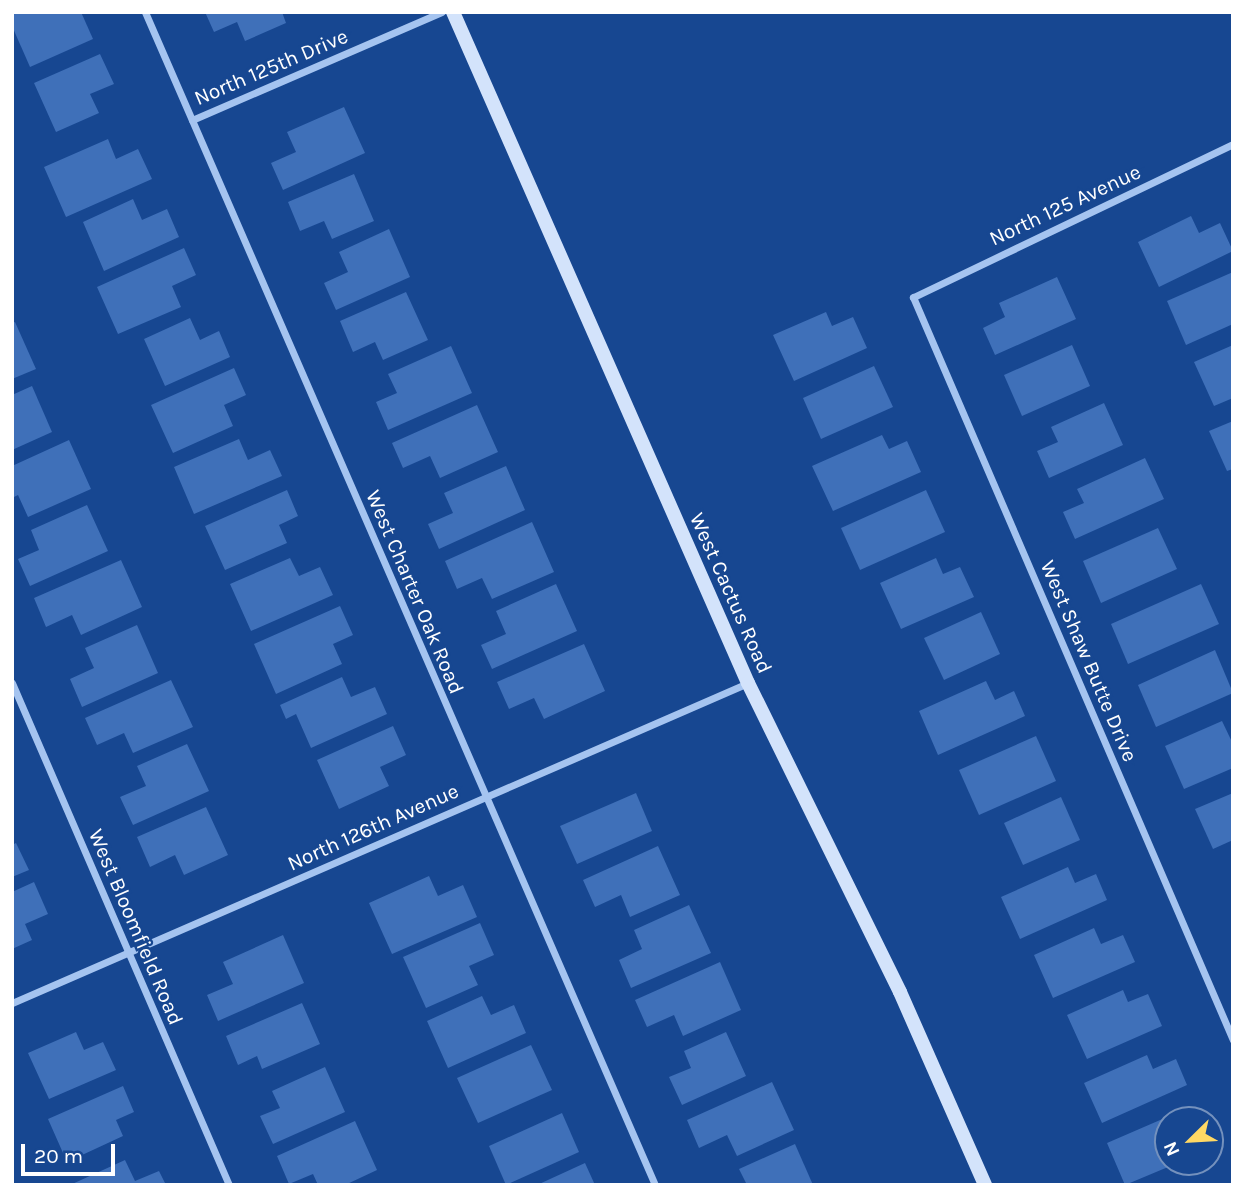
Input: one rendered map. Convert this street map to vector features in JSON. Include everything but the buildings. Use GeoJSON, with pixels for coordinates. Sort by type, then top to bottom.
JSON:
{"type":"FeatureCollection","features":[{"type":"Feature","properties":{"kind":"main road","name":"West Cactus Road"},"geometry":{"type":"LineString","coordinates":[[453,12],[748,683],[900,992],[985,1185]]}},
{"type":"Feature","properties":{"kind":"street","name":"West Charter Oak Road"},"geometry":{"type":"LineString","coordinates":[[145,12],[655,1185]]}},
{"type":"Feature","properties":{"kind":"street","name":"North 125th Drive"},"geometry":{"type":"LineString","coordinates":[[192,120],[442,12]]}},
{"type":"Feature","properties":{"kind":"street","name":"North 125 Avenue"},"geometry":{"type":"LineString","coordinates":[[912,297],[1233,144]]}},
{"type":"Feature","properties":{"kind":"street","name":"West Shaw Butte Drive"},"geometry":{"type":"LineString","coordinates":[[912,297],[1233,1040]]}},
{"type":"Feature","properties":{"kind":"street","name":"West Bloomfield Road"},"geometry":{"type":"LineString","coordinates":[[12,683],[229,1185]]}},
{"type":"Feature","properties":{"kind":"street","name":"North 126th Avenue"},"geometry":{"type":"LineString","coordinates":[[12,1003],[748,683]]}}]}
